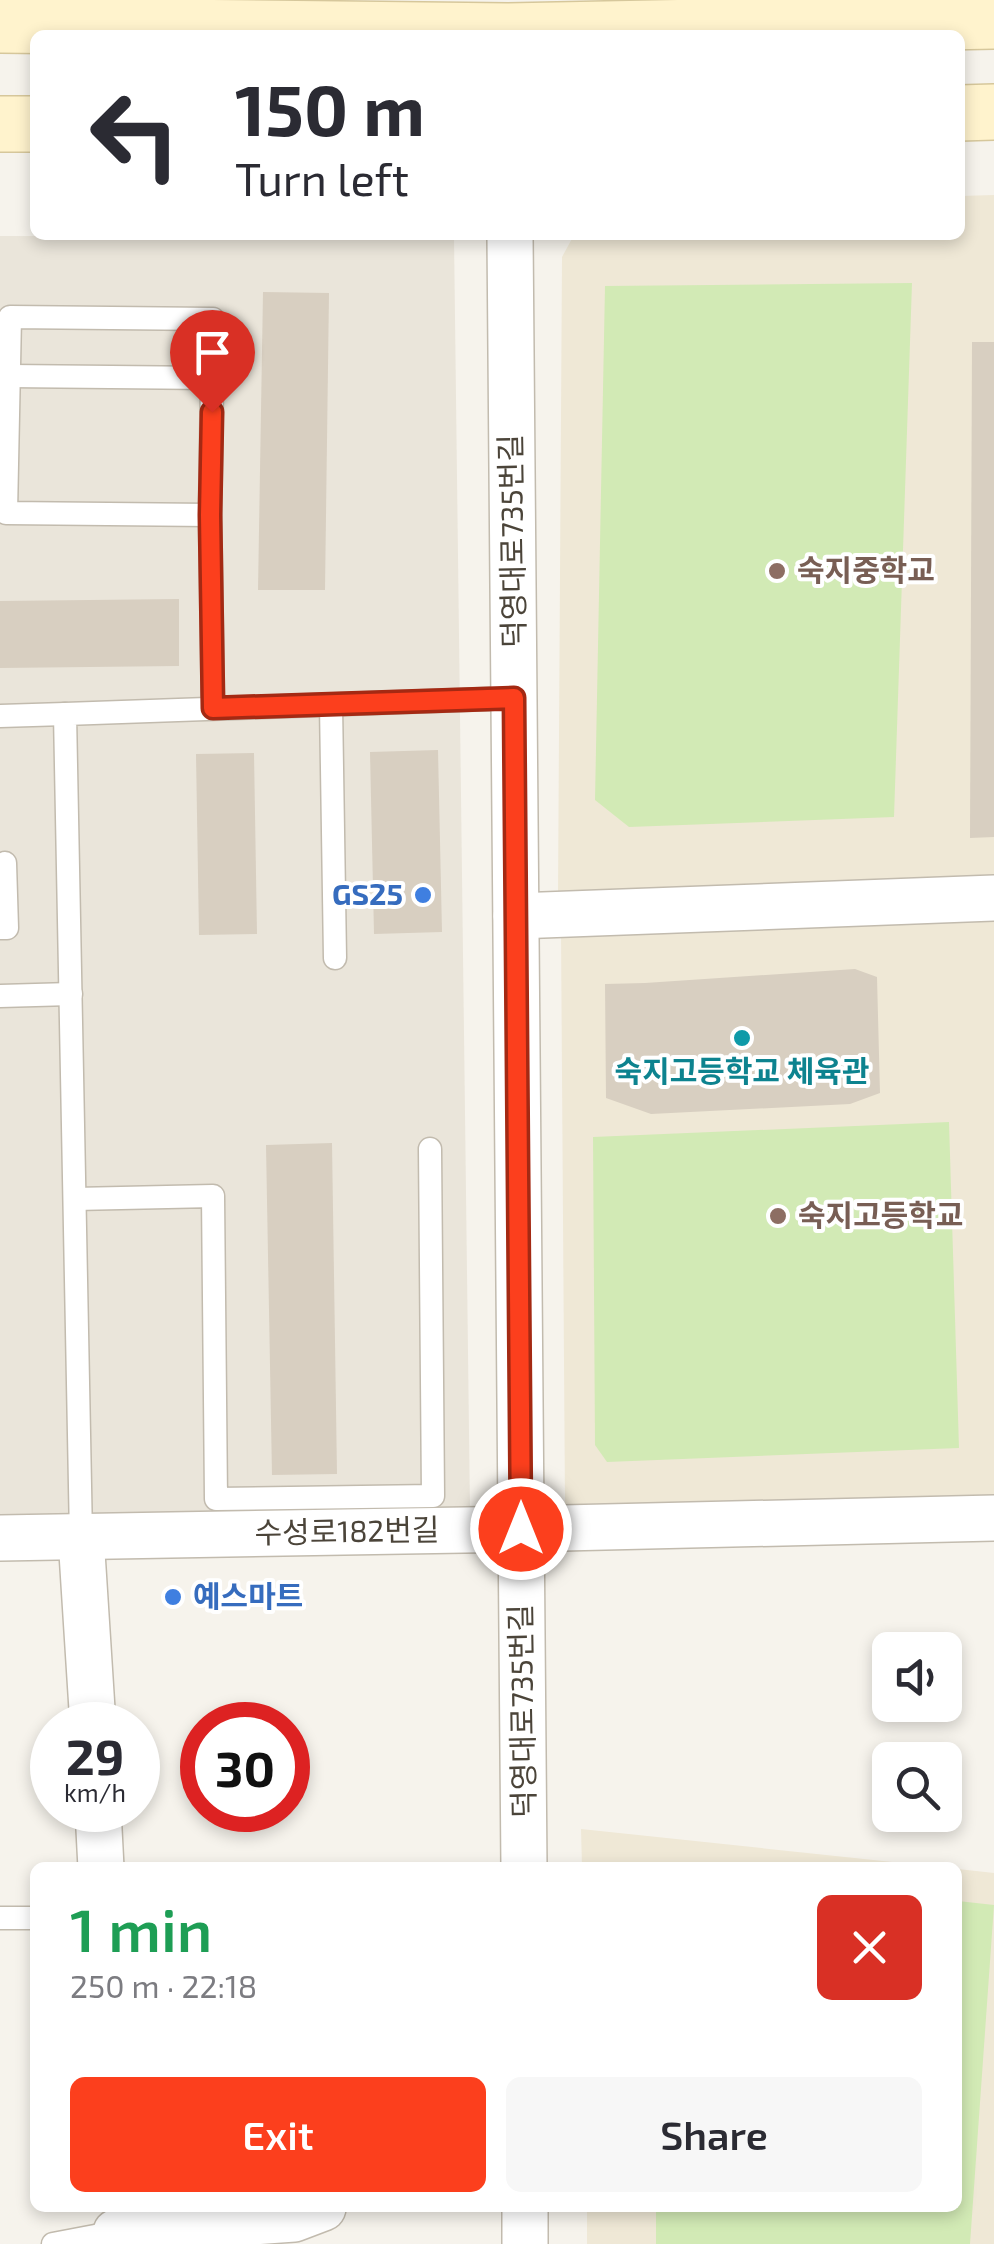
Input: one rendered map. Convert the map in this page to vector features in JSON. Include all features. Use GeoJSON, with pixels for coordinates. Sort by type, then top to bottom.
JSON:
{"type":"FeatureCollection","features":[{"type":"Feature","properties":{"kind":"main road"},"geometry":{"type":"LineString","coordinates":[[630,30],[994,21]]}},
{"type":"Feature","properties":{"kind":"main road"},"geometry":{"type":"LineString","coordinates":[[0,25],[318,30]]}},
{"type":"Feature","properties":{"kind":"main road"},"geometry":{"type":"LineString","coordinates":[[965,113],[994,112]]}},
{"type":"Feature","properties":{"kind":"main road"},"geometry":{"type":"LineString","coordinates":[[0,124],[30,124]]}},
{"type":"Feature","properties":{"kind":"street","name":"덕영대로735번길"},"geometry":{"type":"LineString","coordinates":[[510,240],[524,1862]]}},
{"type":"Feature","properties":{"kind":"street"},"geometry":{"type":"LineString","coordinates":[[516,916],[994,898]]}},
{"type":"Feature","properties":{"kind":"street","name":"수성로182번길"},"geometry":{"type":"LineString","coordinates":[[0,1538],[994,1518]]}},
{"type":"Feature","properties":{"kind":"street"},"geometry":{"type":"LineString","coordinates":[[82,1537],[91,1702]]}},
{"type":"Feature","properties":{"kind":"street"},"geometry":{"type":"LineString","coordinates":[[99,1832],[101,1862]]}},
{"type":"Feature","properties":{"kind":"street"},"geometry":{"type":"LineString","coordinates":[[116,2228],[294,2219],[312,2212]]}},
{"type":"Feature","properties":{"kind":"street"},"geometry":{"type":"LineString","coordinates":[[524,2244],[525,2212]]}},
{"type":"Feature","properties":{"kind":"lane"},"geometry":{"type":"LineString","coordinates":[[210,515],[6,513],[9,376],[5,315],[213,320],[213,708]]}},
{"type":"Feature","properties":{"kind":"lane"},"geometry":{"type":"LineString","coordinates":[[9,376],[212,378]]}},
{"type":"Feature","properties":{"kind":"lane"},"geometry":{"type":"LineString","coordinates":[[0,716],[514,698]]}},
{"type":"Feature","properties":{"kind":"lane"},"geometry":{"type":"LineString","coordinates":[[332,704],[335,958]]}},
{"type":"Feature","properties":{"kind":"lane"},"geometry":{"type":"LineString","coordinates":[[65,714],[82,1537]]}},
{"type":"Feature","properties":{"kind":"lane"},"geometry":{"type":"LineString","coordinates":[[0,928],[7,928],[5,863]]}},
{"type":"Feature","properties":{"kind":"lane"},"geometry":{"type":"LineString","coordinates":[[0,996],[71,994]]}},
{"type":"Feature","properties":{"kind":"lane"},"geometry":{"type":"LineString","coordinates":[[75,1199],[213,1196],[216,1499],[433,1496],[430,1149]]}},
{"type":"Feature","properties":{"kind":"lane"},"geometry":{"type":"LineString","coordinates":[[0,1918],[30,1918]]}},
{"type":"Feature","properties":{"kind":"lane"},"geometry":{"type":"LineString","coordinates":[[53,2244],[116,2228]]}},
{"type":"Feature","properties":{"kind":"shaded area","name":"숙지중학교"},"geometry":{"type":"Polygon","coordinates":[[[994,195],[994,884],[558,894],[562,257],[571,240],[965,240],[965,196],[994,195]]]}},
{"type":"Feature","properties":{"kind":"shaded area"},"geometry":{"type":"Polygon","coordinates":[[[0,236],[30,236],[30,240],[454,240],[470,1511],[0,1522],[0,236]]]}},
{"type":"Feature","properties":{"kind":"shaded area","name":"숙지고등학교"},"geometry":{"type":"Polygon","coordinates":[[[994,914],[994,1502],[565,1505],[561,931],[994,914]]]}},
{"type":"Feature","properties":{"kind":"shaded area"},"geometry":{"type":"Polygon","coordinates":[[[581,1829],[893,1862],[582,1862],[581,1829]]]}},
{"type":"Feature","properties":{"kind":"shaded area"},"geometry":{"type":"Polygon","coordinates":[[[962,1869],[994,1873],[994,2244],[587,2244],[587,2212],[962,2212],[962,1869]]]}},
{"type":"Feature","properties":{"kind":"green space"},"geometry":{"type":"Polygon","coordinates":[[[912,283],[894,817],[629,827],[595,800],[605,286],[912,283]]]}},
{"type":"Feature","properties":{"kind":"green space"},"geometry":{"type":"Polygon","coordinates":[[[949,1122],[959,1448],[607,1462],[595,1445],[593,1137],[949,1122]]]}},
{"type":"Feature","properties":{"kind":"green space"},"geometry":{"type":"Polygon","coordinates":[[[962,1901],[994,1905],[970,2244],[656,2244],[656,2212],[962,2212],[962,1901]]]}},
{"type":"Feature","properties":{"kind":"building"},"geometry":{"type":"Polygon","coordinates":[[[263,292],[329,293],[325,590],[258,590],[263,292]]]}},
{"type":"Feature","properties":{"kind":"building"},"geometry":{"type":"Polygon","coordinates":[[[972,342],[994,342],[994,837],[970,838],[972,342]]]}},
{"type":"Feature","properties":{"kind":"building"},"geometry":{"type":"Polygon","coordinates":[[[179,599],[179,666],[0,668],[0,601],[179,599]]]}},
{"type":"Feature","properties":{"kind":"building"},"geometry":{"type":"Polygon","coordinates":[[[438,750],[442,932],[374,934],[370,752],[438,750]]]}},
{"type":"Feature","properties":{"kind":"building"},"geometry":{"type":"Polygon","coordinates":[[[254,753],[257,934],[199,935],[196,754],[254,753]]]}},
{"type":"Feature","properties":{"kind":"building","name":"숙지고등학교 체육관"},"geometry":{"type":"Polygon","coordinates":[[[855,969],[877,977],[880,1093],[850,1104],[651,1114],[606,1098],[605,984],[855,969]]]}},
{"type":"Feature","properties":{"kind":"building"},"geometry":{"type":"Polygon","coordinates":[[[332,1143],[337,1474],[272,1475],[266,1145],[332,1143]]]}},
{"type":"Feature","properties":{"kind":"place","name":"숙지중학교"},"geometry":{"type":"Point","coordinates":[777,571]}},
{"type":"Feature","properties":{"kind":"place","name":"GS25"},"geometry":{"type":"Point","coordinates":[423,895]}},
{"type":"Feature","properties":{"kind":"place","name":"숙지고등학교 체육관"},"geometry":{"type":"Point","coordinates":[742,1038]}},
{"type":"Feature","properties":{"kind":"place","name":"숙지고등학교"},"geometry":{"type":"Point","coordinates":[778,1216]}},
{"type":"Feature","properties":{"kind":"place","name":"예스마트"},"geometry":{"type":"Point","coordinates":[173,1597]}},
{"type":"Feature","properties":{"kind":"route"},"geometry":{"type":"LineString","coordinates":[[212,412],[213,708],[514,698],[521,1529]]}}]}
